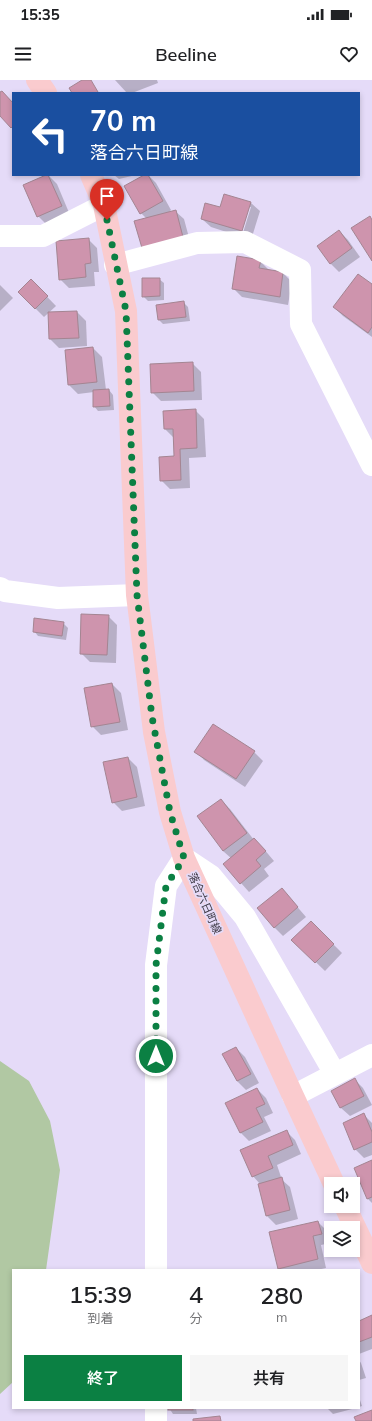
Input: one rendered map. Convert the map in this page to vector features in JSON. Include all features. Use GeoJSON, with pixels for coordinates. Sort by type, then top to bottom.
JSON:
{"type":"FeatureCollection","features":[{"type":"Feature","properties":{"kind":"main road"},"geometry":{"type":"LineString","coordinates":[[37,80],[45,92]]}},
{"type":"Feature","properties":{"kind":"main road","name":"落合六日町線"},"geometry":{"type":"LineString","coordinates":[[91,176],[104,205],[115,265],[126,311],[137,595],[154,732],[170,812],[184,858],[331,1177]]}},
{"type":"Feature","properties":{"kind":"main road"},"geometry":{"type":"LineString","coordinates":[[348,1213],[372,1263]]}},
{"type":"Feature","properties":{"kind":"street"},"geometry":{"type":"LineString","coordinates":[[0,236],[43,236],[104,205]]}},
{"type":"Feature","properties":{"kind":"street"},"geometry":{"type":"LineString","coordinates":[[115,265],[197,243],[245,242],[300,270],[301,324],[372,465]]}},
{"type":"Feature","properties":{"kind":"street"},"geometry":{"type":"LineString","coordinates":[[0,588],[5,591],[58,598],[137,595]]}},
{"type":"Feature","properties":{"kind":"street"},"geometry":{"type":"LineString","coordinates":[[156,1269],[156,965],[166,886],[184,858],[211,876],[245,917],[335,1074]]}},
{"type":"Feature","properties":{"kind":"street"},"geometry":{"type":"LineString","coordinates":[[293,1096],[372,1056]]}},
{"type":"Feature","properties":{"kind":"street"},"geometry":{"type":"LineString","coordinates":[[156,1409],[156,1421]]}},
{"type":"Feature","properties":{"kind":"green space"},"geometry":{"type":"Polygon","coordinates":[[[0,1061],[29,1081],[50,1121],[60,1170],[46,1269],[12,1269],[12,1383],[0,1394],[0,1061]]]}},
{"type":"Feature","properties":{"kind":"building"},"geometry":{"type":"Polygon","coordinates":[[[82,80],[91,80],[98,92],[71,92],[69,88],[82,80]]]}},
{"type":"Feature","properties":{"kind":"building"},"geometry":{"type":"Polygon","coordinates":[[[2,91],[12,102],[11,128],[0,116],[0,92],[2,91]]]}},
{"type":"Feature","properties":{"kind":"building"},"geometry":{"type":"Polygon","coordinates":[[[44,176],[48,176],[62,206],[37,217],[23,185],[44,176]]]}},
{"type":"Feature","properties":{"kind":"building"},"geometry":{"type":"Polygon","coordinates":[[[142,176],[149,176],[163,201],[140,214],[124,186],[142,176]]]}},
{"type":"Feature","properties":{"kind":"building"},"geometry":{"type":"Polygon","coordinates":[[[224,194],[251,202],[242,231],[201,219],[205,203],[220,207],[224,194]]]}},
{"type":"Feature","properties":{"kind":"building"},"geometry":{"type":"Polygon","coordinates":[[[176,210],[183,237],[142,248],[134,221],[176,210]]]}},
{"type":"Feature","properties":{"kind":"building"},"geometry":{"type":"Polygon","coordinates":[[[370,216],[372,220],[372,261],[351,228],[370,216]]]}},
{"type":"Feature","properties":{"kind":"building"},"geometry":{"type":"Polygon","coordinates":[[[339,230],[352,248],[330,264],[317,246],[339,230]]]}},
{"type":"Feature","properties":{"kind":"building"},"geometry":{"type":"Polygon","coordinates":[[[89,238],[91,263],[85,264],[86,277],[59,280],[56,241],[89,238]]]}},
{"type":"Feature","properties":{"kind":"building"},"geometry":{"type":"Polygon","coordinates":[[[237,256],[261,260],[259,268],[283,272],[280,297],[232,289],[237,256]]]}},
{"type":"Feature","properties":{"kind":"building"},"geometry":{"type":"Polygon","coordinates":[[[358,274],[372,284],[372,327],[368,333],[333,307],[358,274]]]}},
{"type":"Feature","properties":{"kind":"building"},"geometry":{"type":"Polygon","coordinates":[[[142,278],[160,278],[160,296],[142,297],[142,278]]]}},
{"type":"Feature","properties":{"kind":"building"},"geometry":{"type":"Polygon","coordinates":[[[31,279],[48,296],[35,309],[18,292],[31,279]]]}},
{"type":"Feature","properties":{"kind":"building"},"geometry":{"type":"Polygon","coordinates":[[[184,301],[186,317],[158,320],[156,305],[184,301]]]}},
{"type":"Feature","properties":{"kind":"building"},"geometry":{"type":"Polygon","coordinates":[[[77,311],[79,338],[49,339],[48,312],[77,311]]]}},
{"type":"Feature","properties":{"kind":"building"},"geometry":{"type":"Polygon","coordinates":[[[93,347],[97,382],[68,385],[65,350],[93,347]]]}},
{"type":"Feature","properties":{"kind":"building"},"geometry":{"type":"Polygon","coordinates":[[[193,362],[194,391],[151,393],[150,364],[193,362]]]}},
{"type":"Feature","properties":{"kind":"building"},"geometry":{"type":"Polygon","coordinates":[[[109,389],[110,406],[93,407],[93,390],[109,389]]]}},
{"type":"Feature","properties":{"kind":"building"},"geometry":{"type":"Polygon","coordinates":[[[196,409],[197,448],[180,449],[181,480],[160,481],[159,457],[174,456],[173,429],[164,429],[163,411],[196,409]]]}},
{"type":"Feature","properties":{"kind":"building"},"geometry":{"type":"Polygon","coordinates":[[[81,614],[109,615],[107,655],[80,654],[81,614]]]}},
{"type":"Feature","properties":{"kind":"building"},"geometry":{"type":"Polygon","coordinates":[[[34,618],[64,622],[62,636],[33,632],[34,618]]]}},
{"type":"Feature","properties":{"kind":"building"},"geometry":{"type":"Polygon","coordinates":[[[112,683],[120,722],[91,727],[84,688],[112,683]]]}},
{"type":"Feature","properties":{"kind":"building"},"geometry":{"type":"Polygon","coordinates":[[[213,724],[255,751],[236,779],[194,752],[213,724]]]}},
{"type":"Feature","properties":{"kind":"building"},"geometry":{"type":"Polygon","coordinates":[[[128,757],[137,797],[112,803],[103,762],[128,757]]]}},
{"type":"Feature","properties":{"kind":"building"},"geometry":{"type":"Polygon","coordinates":[[[221,799],[247,833],[223,851],[197,816],[221,799]]]}},
{"type":"Feature","properties":{"kind":"building"},"geometry":{"type":"Polygon","coordinates":[[[254,838],[266,851],[256,860],[261,866],[240,884],[223,864],[254,838]]]}},
{"type":"Feature","properties":{"kind":"building"},"geometry":{"type":"Polygon","coordinates":[[[282,888],[298,907],[274,928],[257,908],[282,888]]]}},
{"type":"Feature","properties":{"kind":"building"},"geometry":{"type":"Polygon","coordinates":[[[311,921],[334,944],[315,963],[291,940],[311,921]]]}},
{"type":"Feature","properties":{"kind":"building"},"geometry":{"type":"Polygon","coordinates":[[[236,1047],[251,1074],[237,1081],[222,1054],[236,1047]]]}},
{"type":"Feature","properties":{"kind":"building"},"geometry":{"type":"Polygon","coordinates":[[[355,1078],[364,1096],[340,1108],[331,1091],[355,1078]]]}},
{"type":"Feature","properties":{"kind":"building"},"geometry":{"type":"Polygon","coordinates":[[[257,1088],[265,1104],[256,1108],[263,1122],[240,1133],[225,1103],[257,1088]]]}},
{"type":"Feature","properties":{"kind":"building"},"geometry":{"type":"Polygon","coordinates":[[[364,1113],[372,1132],[372,1142],[354,1150],[343,1123],[364,1113]]]}},
{"type":"Feature","properties":{"kind":"building"},"geometry":{"type":"Polygon","coordinates":[[[287,1130],[293,1145],[268,1156],[273,1168],[252,1177],[240,1150],[287,1130]]]}},
{"type":"Feature","properties":{"kind":"building"},"geometry":{"type":"Polygon","coordinates":[[[372,1160],[372,1197],[367,1199],[360,1182],[360,1177],[358,1177],[354,1168],[372,1160]]]}},
{"type":"Feature","properties":{"kind":"building"},"geometry":{"type":"Polygon","coordinates":[[[282,1177],[290,1210],[266,1216],[258,1184],[282,1177]]]}},
{"type":"Feature","properties":{"kind":"building"},"geometry":{"type":"Polygon","coordinates":[[[318,1221],[322,1234],[313,1236],[318,1259],[278,1269],[269,1232],[318,1221]]]}},
{"type":"Feature","properties":{"kind":"building"},"geometry":{"type":"Polygon","coordinates":[[[372,1315],[372,1337],[360,1342],[360,1321],[372,1315]]]}},
{"type":"Feature","properties":{"kind":"building"},"geometry":{"type":"Polygon","coordinates":[[[168,1409],[193,1409],[193,1410],[168,1409]]]}},
{"type":"Feature","properties":{"kind":"building"},"geometry":{"type":"Polygon","coordinates":[[[372,1410],[372,1421],[356,1421],[354,1417],[372,1410]]]}},
{"type":"Feature","properties":{"kind":"building"},"geometry":{"type":"Polygon","coordinates":[[[220,1416],[221,1421],[193,1421],[193,1419],[220,1416]]]}},
{"type":"Feature","properties":{"kind":"route"},"geometry":{"type":"LineString","coordinates":[[107,220],[115,265],[126,311],[137,595],[154,732],[170,812],[184,858],[166,886],[156,965],[156,1056]]}}]}
